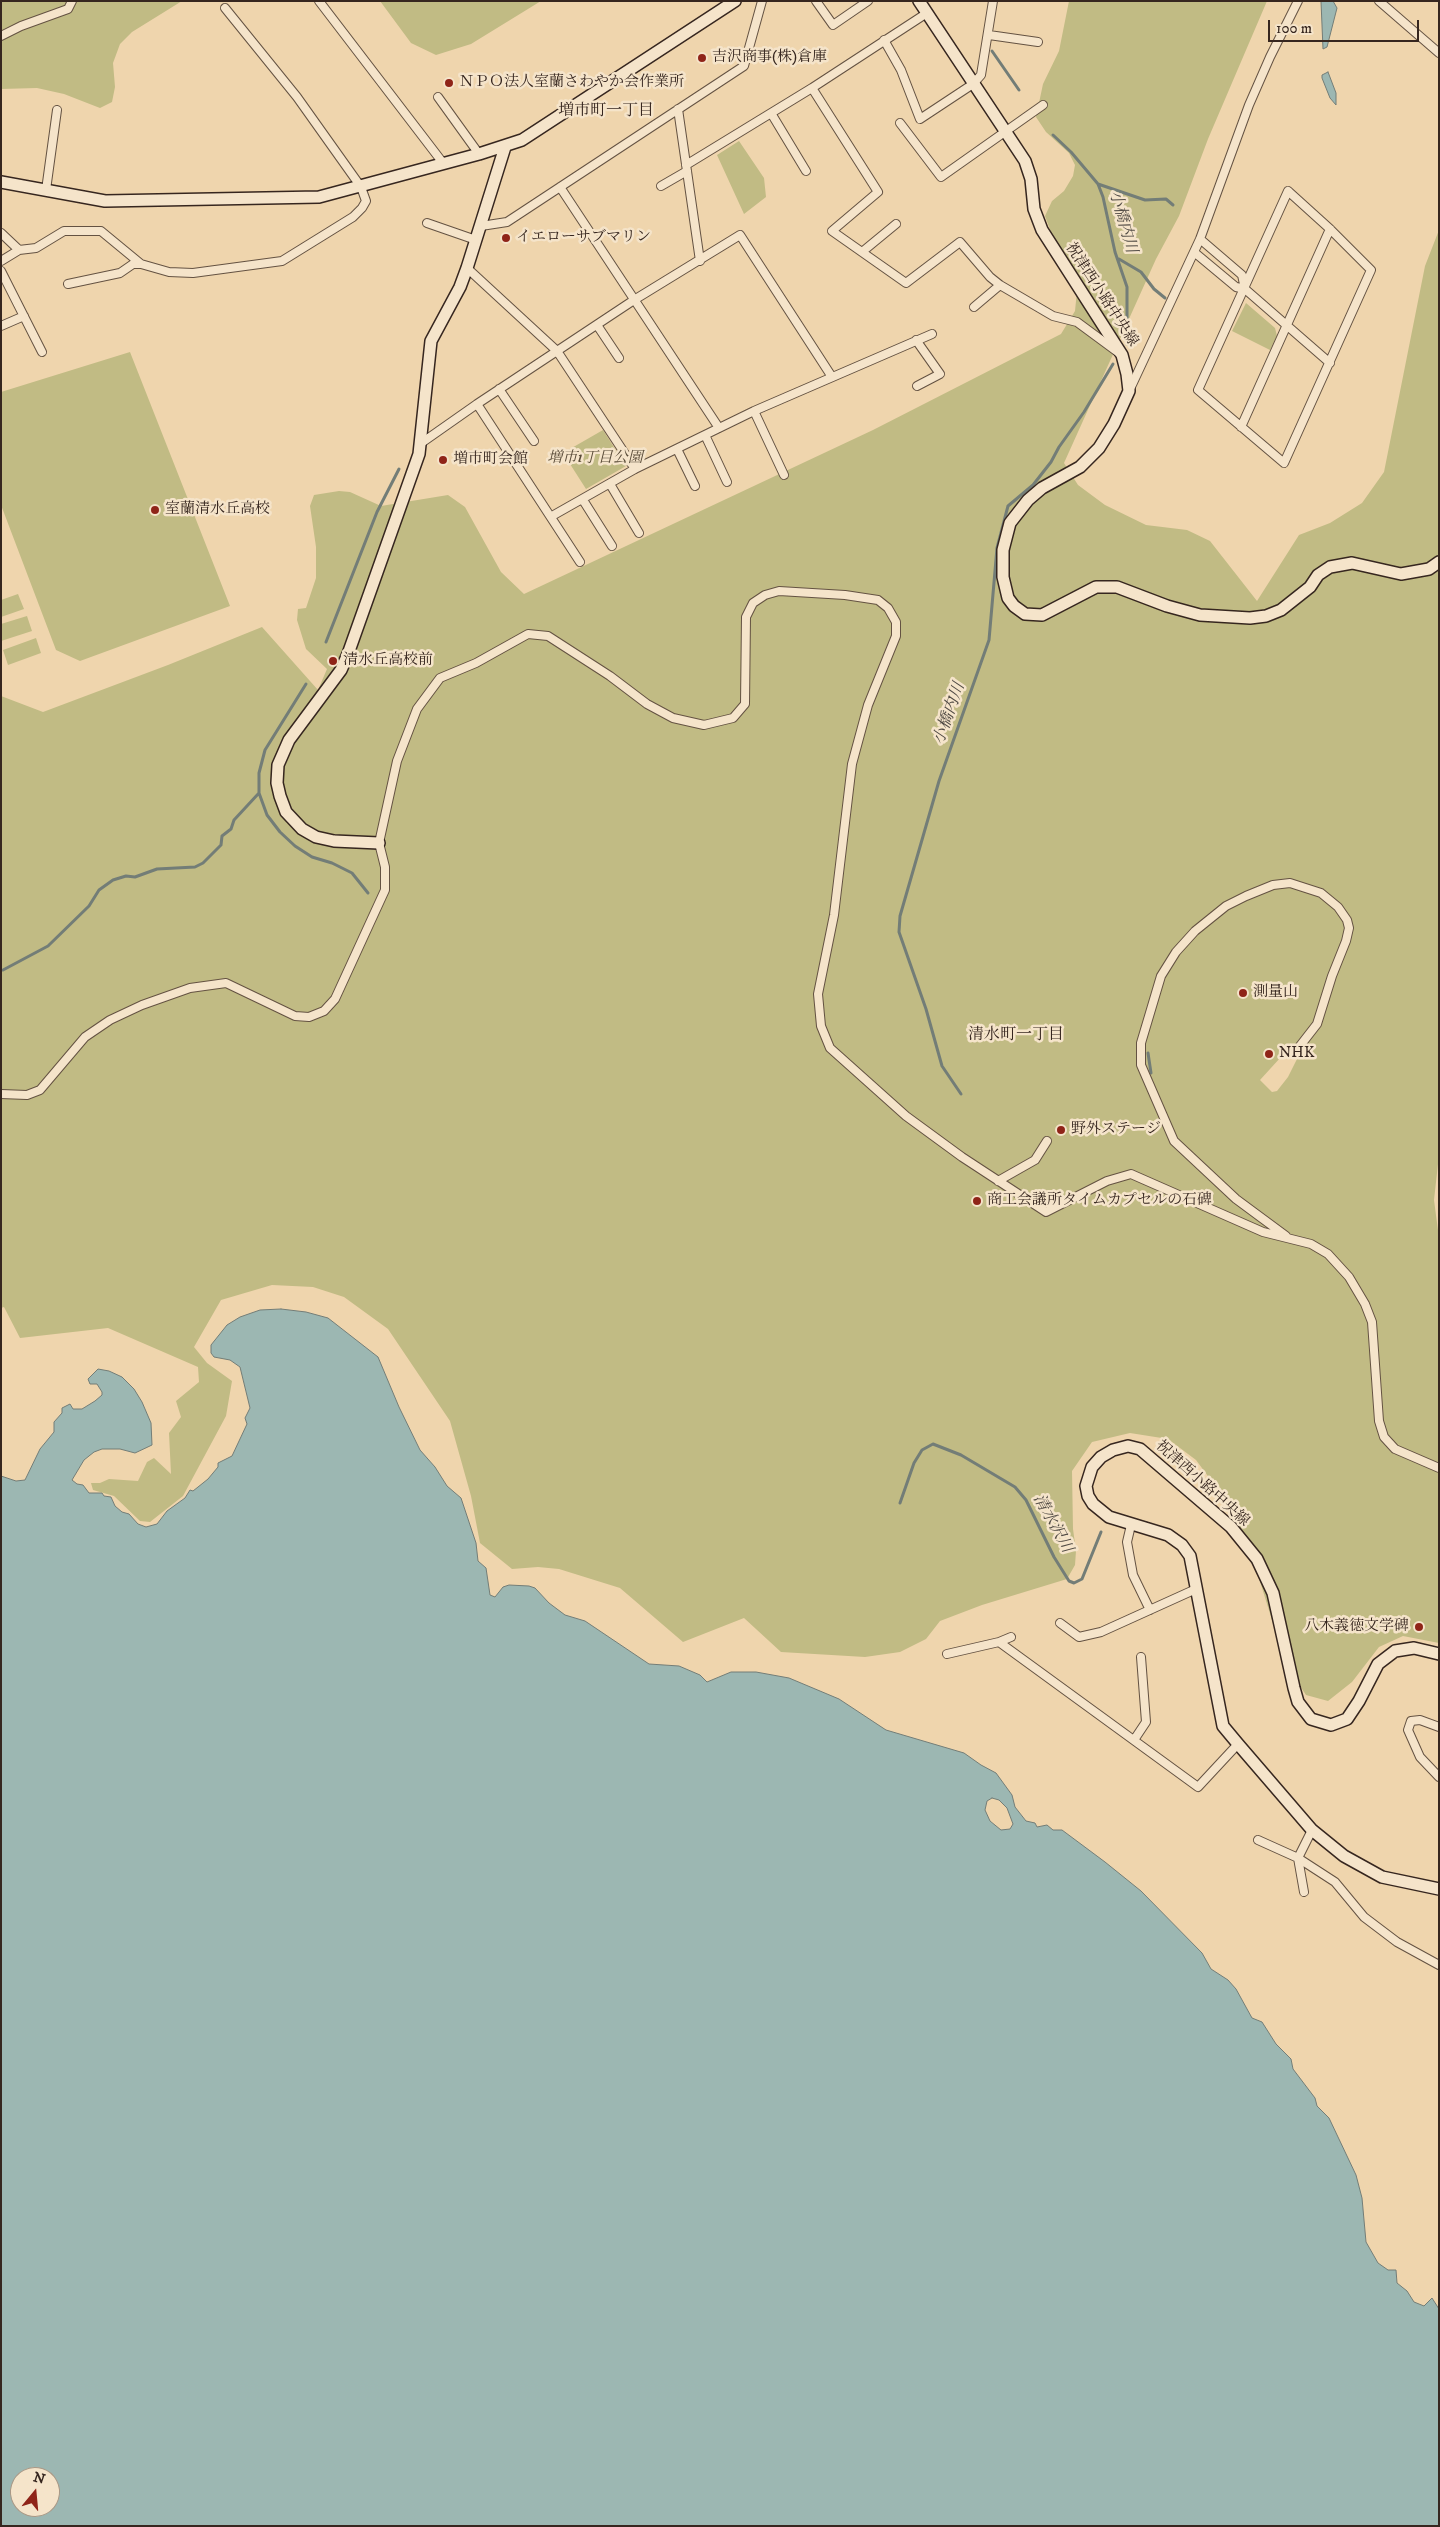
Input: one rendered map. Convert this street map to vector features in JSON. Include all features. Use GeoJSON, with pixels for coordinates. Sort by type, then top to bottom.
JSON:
{"type":"FeatureCollection","features":[{"type":"Feature","properties":{"kind":"main road"},"geometry":{"type":"LineString","coordinates":[[1,182],[105,201],[214,201],[319,198],[505,147],[522,140],[735,1]]}},
{"type":"Feature","properties":{"kind":"main road","name":"祝津西小路中央線"},"geometry":{"type":"LineString","coordinates":[[919,1],[1025,161],[1031,179],[1034,209],[1042,230],[1122,355],[1129,391]]}},
{"type":"Feature","properties":{"kind":"main road"},"geometry":{"type":"LineString","coordinates":[[379,843],[334,842],[316,837],[302,829],[286,812],[280,796],[277,783],[278,765],[289,740],[341,670],[348,654],[420,444],[431,340],[460,287],[505,147]]}},
{"type":"Feature","properties":{"kind":"main road"},"geometry":{"type":"LineString","coordinates":[[1129,391],[1110,431],[1089,459],[1062,478],[1042,488],[1015,514],[1010,523],[1003,550],[1003,577],[1008,598],[1019,611],[1025,614],[1042,615],[1096,587],[1117,587],[1167,606],[1200,615],[1250,618],[1266,616],[1281,610],[1310,586],[1318,575],[1330,567],[1352,564],[1401,574],[1429,569],[1439,562]]}},
{"type":"Feature","properties":{"kind":"main road","name":"祝津西小路中央線"},"geometry":{"type":"LineString","coordinates":[[1439,1654],[1414,1648],[1390,1654],[1378,1664],[1359,1701],[1347,1719],[1331,1725],[1322,1724],[1311,1719],[1298,1702],[1273,1593],[1257,1559],[1231,1527],[1157,1461],[1140,1449],[1128,1446],[1113,1450],[1100,1457],[1092,1467],[1086,1486],[1088,1496],[1093,1504],[1109,1517],[1131,1525],[1168,1534],[1182,1545],[1190,1556],[1223,1726],[1312,1830],[1344,1856],[1382,1877],[1439,1889]]}},
{"type":"Feature","properties":{"kind":"street"},"geometry":{"type":"LineString","coordinates":[[1,36],[21,26],[68,9],[72,1]]}},
{"type":"Feature","properties":{"kind":"street"},"geometry":{"type":"LineString","coordinates":[[319,1],[443,163]]}},
{"type":"Feature","properties":{"kind":"street"},"geometry":{"type":"LineString","coordinates":[[481,226],[507,222],[744,66],[762,1]]}},
{"type":"Feature","properties":{"kind":"street"},"geometry":{"type":"LineString","coordinates":[[816,1],[832,25],[868,1]]}},
{"type":"Feature","properties":{"kind":"street"},"geometry":{"type":"LineString","coordinates":[[884,40],[901,70],[920,120],[973,84],[981,75],[993,1]]}},
{"type":"Feature","properties":{"kind":"street"},"geometry":{"type":"LineString","coordinates":[[1129,391],[1200,239],[1249,105],[1298,1]]}},
{"type":"Feature","properties":{"kind":"street"},"geometry":{"type":"LineString","coordinates":[[1379,1],[1439,52]]}},
{"type":"Feature","properties":{"kind":"street"},"geometry":{"type":"LineString","coordinates":[[68,284],[120,273],[133,264],[141,264],[169,272],[193,273],[282,261],[362,208],[366,201],[361,187],[297,97],[225,8]]}},
{"type":"Feature","properties":{"kind":"street"},"geometry":{"type":"LineString","coordinates":[[661,186],[927,13]]}},
{"type":"Feature","properties":{"kind":"street"},"geometry":{"type":"LineString","coordinates":[[989,35],[1038,42]]}},
{"type":"Feature","properties":{"kind":"street"},"geometry":{"type":"LineString","coordinates":[[812,88],[878,192],[832,231],[906,283],[960,242],[990,277],[1000,285],[1053,316],[1077,322],[1122,355]]}},
{"type":"Feature","properties":{"kind":"street"},"geometry":{"type":"LineString","coordinates":[[438,97],[479,154]]}},
{"type":"Feature","properties":{"kind":"street"},"geometry":{"type":"LineString","coordinates":[[900,123],[941,177],[1043,106]]}},
{"type":"Feature","properties":{"kind":"street"},"geometry":{"type":"LineString","coordinates":[[678,109],[700,260]]}},
{"type":"Feature","properties":{"kind":"street"},"geometry":{"type":"LineString","coordinates":[[46,190],[57,110]]}},
{"type":"Feature","properties":{"kind":"street"},"geometry":{"type":"LineString","coordinates":[[771,113],[806,171]]}},
{"type":"Feature","properties":{"kind":"street"},"geometry":{"type":"LineString","coordinates":[[560,187],[718,428]]}},
{"type":"Feature","properties":{"kind":"street"},"geometry":{"type":"LineString","coordinates":[[1288,191],[1371,270],[1284,463],[1198,390],[1245,290],[1288,191]]}},
{"type":"Feature","properties":{"kind":"street"},"geometry":{"type":"LineString","coordinates":[[427,223],[476,240]]}},
{"type":"Feature","properties":{"kind":"street"},"geometry":{"type":"LineString","coordinates":[[862,252],[896,224]]}},
{"type":"Feature","properties":{"kind":"street"},"geometry":{"type":"LineString","coordinates":[[1241,427],[1330,229]]}},
{"type":"Feature","properties":{"kind":"street"},"geometry":{"type":"LineString","coordinates":[[1,260],[19,250],[36,248],[64,231],[101,231],[141,264]]}},
{"type":"Feature","properties":{"kind":"street"},"geometry":{"type":"LineString","coordinates":[[1,233],[19,250]]}},
{"type":"Feature","properties":{"kind":"street"},"geometry":{"type":"LineString","coordinates":[[420,444],[499,389],[634,300],[740,235],[832,377]]}},
{"type":"Feature","properties":{"kind":"street"},"geometry":{"type":"LineString","coordinates":[[1200,239],[1242,275],[1245,290]]}},
{"type":"Feature","properties":{"kind":"street"},"geometry":{"type":"LineString","coordinates":[[1,245],[9,240]]}},
{"type":"Feature","properties":{"kind":"street"},"geometry":{"type":"LineString","coordinates":[[1194,252],[1236,287],[1245,290],[1330,363]]}},
{"type":"Feature","properties":{"kind":"street"},"geometry":{"type":"LineString","coordinates":[[467,268],[557,352],[635,469]]}},
{"type":"Feature","properties":{"kind":"street"},"geometry":{"type":"LineString","coordinates":[[1,271],[42,352]]}},
{"type":"Feature","properties":{"kind":"street"},"geometry":{"type":"LineString","coordinates":[[974,307],[1000,285]]}},
{"type":"Feature","properties":{"kind":"street"},"geometry":{"type":"LineString","coordinates":[[1,326],[24,316]]}},
{"type":"Feature","properties":{"kind":"street"},"geometry":{"type":"LineString","coordinates":[[597,325],[619,358]]}},
{"type":"Feature","properties":{"kind":"street"},"geometry":{"type":"LineString","coordinates":[[552,516],[635,469],[718,428],[932,334]]}},
{"type":"Feature","properties":{"kind":"street"},"geometry":{"type":"LineString","coordinates":[[916,340],[940,374],[916,386]]}},
{"type":"Feature","properties":{"kind":"street"},"geometry":{"type":"LineString","coordinates":[[499,389],[534,441]]}},
{"type":"Feature","properties":{"kind":"street"},"geometry":{"type":"LineString","coordinates":[[477,404],[552,516],[580,562]]}},
{"type":"Feature","properties":{"kind":"street"},"geometry":{"type":"LineString","coordinates":[[754,411],[784,475]]}},
{"type":"Feature","properties":{"kind":"street"},"geometry":{"type":"LineString","coordinates":[[705,435],[727,482]]}},
{"type":"Feature","properties":{"kind":"street"},"geometry":{"type":"LineString","coordinates":[[677,449],[695,486]]}},
{"type":"Feature","properties":{"kind":"street"},"geometry":{"type":"LineString","coordinates":[[610,484],[639,533]]}},
{"type":"Feature","properties":{"kind":"street"},"geometry":{"type":"LineString","coordinates":[[583,500],[612,546]]}},
{"type":"Feature","properties":{"kind":"street"},"geometry":{"type":"LineString","coordinates":[[1,1094],[27,1095],[40,1090],[85,1037],[110,1020],[142,1004],[190,988],[226,983],[295,1016],[309,1017],[324,1011],[335,999],[384,890],[385,867],[379,843],[397,761],[416,709],[440,678],[476,663],[513,640],[528,634],[548,636],[610,676],[647,704],[673,718],[704,725],[733,718],[745,704],[746,617],[753,603],[779,591],[845,595],[878,600],[888,608],[896,622],[896,636],[868,705],[852,764],[834,915],[818,994],[821,1026],[830,1048],[906,1116],[998,1181],[1046,1212],[1107,1181],[1131,1174],[1263,1232],[1311,1244],[1328,1254],[1349,1277],[1365,1304],[1372,1322],[1379,1421],[1384,1437],[1395,1449],[1409,1457],[1439,1468]]}},
{"type":"Feature","properties":{"kind":"street"},"geometry":{"type":"LineString","coordinates":[[1289,1238],[1236,1199],[1174,1141],[1141,1065],[1141,1044],[1161,976],[1176,952],[1208,918],[1226,906],[1274,885],[1290,883],[1321,894],[1332,902],[1347,920],[1349,928],[1317,1024],[1296,1051]]}},
{"type":"Feature","properties":{"kind":"street"},"geometry":{"type":"LineString","coordinates":[[998,1181],[1035,1160],[1047,1141]]}},
{"type":"Feature","properties":{"kind":"street"},"geometry":{"type":"LineString","coordinates":[[1131,1525],[1127,1542],[1133,1575],[1150,1610]]}},
{"type":"Feature","properties":{"kind":"street"},"geometry":{"type":"LineString","coordinates":[[1060,1623],[1079,1637],[1101,1632],[1196,1589]]}},
{"type":"Feature","properties":{"kind":"street"},"geometry":{"type":"LineString","coordinates":[[947,1654],[999,1642],[1011,1637]]}},
{"type":"Feature","properties":{"kind":"street"},"geometry":{"type":"LineString","coordinates":[[999,1642],[1198,1787],[1238,1744]]}},
{"type":"Feature","properties":{"kind":"street"},"geometry":{"type":"LineString","coordinates":[[1134,1740],[1146,1722],[1141,1657]]}},
{"type":"Feature","properties":{"kind":"street"},"geometry":{"type":"LineString","coordinates":[[1439,1727],[1420,1720],[1411,1721],[1408,1730],[1420,1757],[1439,1777]]}},
{"type":"Feature","properties":{"kind":"street"},"geometry":{"type":"LineString","coordinates":[[1304,1892],[1298,1858],[1312,1830]]}},
{"type":"Feature","properties":{"kind":"street"},"geometry":{"type":"LineString","coordinates":[[1258,1840],[1298,1858],[1335,1882],[1364,1917],[1397,1942],[1439,1965]]}},
{"type":"Feature","properties":{"kind":"green space"},"geometry":{"type":"Polygon","coordinates":[[[1,1],[182,1],[132,32],[120,44],[113,63],[115,87],[112,102],[100,108],[64,94],[37,88],[1,89],[1,1]]]}},
{"type":"Feature","properties":{"kind":"green space"},"geometry":{"type":"Polygon","coordinates":[[[380,1],[541,1],[471,44],[436,55],[411,43],[380,1]]]}},
{"type":"Feature","properties":{"kind":"green space"},"geometry":{"type":"Polygon","coordinates":[[[1069,1],[1267,1],[1208,139],[1179,216],[1156,259],[1064,463],[1078,485],[1105,505],[1146,525],[1187,530],[1210,541],[1257,601],[1299,535],[1330,523],[1362,503],[1384,472],[1425,266],[1439,230],[1439,1155],[1434,1200],[1439,1238],[1439,1643],[1403,1636],[1379,1647],[1352,1682],[1328,1701],[1306,1695],[1286,1665],[1258,1575],[1219,1491],[1196,1460],[1168,1439],[1130,1433],[1092,1442],[1072,1471],[1073,1529],[1076,1551],[1075,1565],[1067,1579],[982,1605],[940,1621],[926,1639],[900,1652],[865,1657],[781,1652],[744,1618],[683,1642],[620,1588],[559,1569],[538,1567],[512,1569],[480,1543],[471,1496],[450,1421],[388,1329],[344,1297],[313,1287],[272,1285],[221,1300],[194,1347],[207,1363],[232,1381],[226,1416],[183,1496],[150,1522],[140,1521],[114,1496],[93,1490],[91,1483],[100,1483],[109,1479],[138,1481],[147,1462],[154,1458],[171,1474],[169,1433],[181,1417],[176,1401],[199,1382],[198,1367],[108,1328],[20,1338],[4,1307],[1,1308],[1,696],[43,712],[262,627],[318,690],[327,669],[306,649],[297,620],[298,609],[306,608],[316,578],[316,547],[310,506],[314,495],[339,491],[350,492],[381,506],[448,495],[465,507],[501,572],[524,594],[873,430],[1061,334],[1075,311],[1078,281],[1055,243],[1045,216],[1052,201],[1064,191],[1073,176],[1075,165],[1069,153],[1046,132],[1036,117],[1043,84],[1059,51],[1069,1]],[[1291,1046],[1260,1080],[1272,1092],[1277,1091],[1288,1077],[1299,1055],[1291,1046]]]}},
{"type":"Feature","properties":{"kind":"green space"},"geometry":{"type":"Polygon","coordinates":[[[739,141],[764,178],[766,197],[744,214],[717,155],[739,141]]]}},
{"type":"Feature","properties":{"kind":"green space"},"geometry":{"type":"Polygon","coordinates":[[[1246,303],[1275,328],[1277,336],[1270,350],[1232,331],[1246,303]]]}},
{"type":"Feature","properties":{"kind":"green space"},"geometry":{"type":"Polygon","coordinates":[[[130,352],[230,606],[80,661],[56,650],[1,505],[1,392],[130,352]]]}},
{"type":"Feature","properties":{"kind":"green space","name":"増市1丁目公園"},"geometry":{"type":"Polygon","coordinates":[[[603,430],[626,466],[586,489],[563,453],[603,430]]]}},
{"type":"Feature","properties":{"kind":"green space"},"geometry":{"type":"Polygon","coordinates":[[[18,594],[24,609],[1,617],[1,600],[18,594]]]}},
{"type":"Feature","properties":{"kind":"green space"},"geometry":{"type":"Polygon","coordinates":[[[27,616],[32,631],[1,641],[1,624],[27,616]]]}},
{"type":"Feature","properties":{"kind":"green space"},"geometry":{"type":"Polygon","coordinates":[[[36,638],[41,653],[8,665],[3,650],[36,638]]]}},
{"type":"Feature","properties":{"kind":"water"},"geometry":{"type":"Polygon","coordinates":[[[1321,1],[1333,1],[1337,8],[1327,47],[1323,49],[1321,1]]]}},
{"type":"Feature","properties":{"kind":"water"},"geometry":{"type":"Polygon","coordinates":[[[1328,72],[1336,93],[1336,105],[1330,98],[1322,78],[1322,75],[1328,72]]]}},
{"type":"Feature","properties":{"kind":"water"},"geometry":{"type":"Polygon","coordinates":[[[281,1309],[306,1312],[328,1318],[378,1357],[420,1450],[435,1467],[447,1486],[461,1498],[476,1543],[478,1561],[486,1568],[490,1595],[495,1597],[503,1587],[509,1585],[535,1588],[549,1603],[565,1615],[585,1621],[649,1664],[679,1666],[700,1675],[707,1682],[731,1672],[756,1672],[789,1678],[839,1699],[886,1730],[964,1753],[996,1773],[1012,1795],[1015,1807],[1026,1821],[1035,1823],[1037,1827],[1047,1825],[1053,1830],[1062,1830],[1141,1891],[1202,1953],[1211,1969],[1228,1980],[1236,1989],[1252,2018],[1262,2022],[1276,2044],[1291,2059],[1293,2069],[1315,2098],[1317,2106],[1329,2118],[1356,2175],[1362,2198],[1366,2242],[1378,2263],[1388,2270],[1396,2270],[1397,2283],[1407,2291],[1414,2302],[1424,2306],[1432,2298],[1439,2309],[1439,2526],[1,2526],[1,1476],[16,1481],[25,1480],[40,1449],[54,1432],[54,1422],[62,1413],[62,1408],[70,1404],[73,1409],[82,1409],[95,1401],[102,1395],[102,1392],[97,1384],[90,1384],[88,1379],[98,1369],[109,1371],[122,1377],[134,1389],[142,1402],[151,1423],[152,1445],[135,1453],[120,1449],[102,1449],[94,1452],[84,1460],[72,1480],[77,1484],[83,1485],[89,1493],[102,1493],[104,1496],[111,1497],[115,1506],[122,1512],[129,1514],[138,1524],[146,1527],[157,1524],[167,1511],[185,1498],[190,1490],[193,1491],[208,1479],[218,1467],[218,1463],[232,1456],[247,1424],[245,1418],[250,1408],[240,1367],[230,1360],[214,1357],[211,1353],[211,1345],[227,1325],[240,1317],[260,1310],[281,1309]],[[992,1798],[987,1801],[985,1810],[990,1821],[1001,1830],[1010,1829],[1013,1824],[1007,1808],[999,1800],[992,1798]]]}},
{"type":"Feature","properties":{"kind":"waterway"},"geometry":{"type":"LineString","coordinates":[[992,51],[1019,90]]}},
{"type":"Feature","properties":{"kind":"waterway"},"geometry":{"type":"LineString","coordinates":[[1053,135],[1071,152],[1098,184]]}},
{"type":"Feature","properties":{"kind":"waterway","name":"小橋内川"},"geometry":{"type":"LineString","coordinates":[[1127,344],[1127,287],[1115,252],[1103,197],[1098,184],[1145,200],[1166,199],[1173,205]]}},
{"type":"Feature","properties":{"kind":"waterway"},"geometry":{"type":"LineString","coordinates":[[1119,259],[1141,272],[1154,289],[1165,298]]}},
{"type":"Feature","properties":{"kind":"waterway","name":"小橋内川"},"geometry":{"type":"LineString","coordinates":[[961,1094],[942,1066],[926,1009],[899,932],[900,916],[939,781],[989,640],[997,548],[1008,506],[1033,485],[1051,462],[1113,364]]}},
{"type":"Feature","properties":{"kind":"waterway"},"geometry":{"type":"LineString","coordinates":[[326,642],[377,512],[399,469]]}},
{"type":"Feature","properties":{"kind":"waterway"},"geometry":{"type":"LineString","coordinates":[[306,684],[265,750],[259,773],[259,793],[267,815],[280,832],[295,846],[312,857],[332,863],[352,873],[368,893]]}},
{"type":"Feature","properties":{"kind":"waterway"},"geometry":{"type":"LineString","coordinates":[[3,970],[48,946],[89,906],[99,890],[113,880],[126,876],[135,877],[157,869],[195,867],[203,863],[221,845],[222,836],[231,829],[234,820],[259,793]]}},
{"type":"Feature","properties":{"kind":"waterway"},"geometry":{"type":"LineString","coordinates":[[1148,1053],[1151,1073]]}},
{"type":"Feature","properties":{"kind":"waterway","name":"清水沢川"},"geometry":{"type":"LineString","coordinates":[[900,1503],[914,1463],[922,1450],[933,1444],[961,1455],[1015,1487],[1026,1500],[1054,1557],[1069,1581],[1074,1583],[1082,1579],[1101,1532]]}},
{"type":"Feature","properties":{"kind":"place","name":"吉沢商事(株)倉庫"},"geometry":{"type":"Point","coordinates":[702,58]}},
{"type":"Feature","properties":{"kind":"place","name":"ＮＰＯ法人室蘭さわやか会作業所"},"geometry":{"type":"Point","coordinates":[449,83]}},
{"type":"Feature","properties":{"kind":"place","name":"イエローサブマリン"},"geometry":{"type":"Point","coordinates":[506,238]}},
{"type":"Feature","properties":{"kind":"place","name":"増市町会館"},"geometry":{"type":"Point","coordinates":[443,460]}},
{"type":"Feature","properties":{"kind":"place","name":"室蘭清水丘高校"},"geometry":{"type":"Point","coordinates":[155,510]}},
{"type":"Feature","properties":{"kind":"place","name":"清水丘高校前"},"geometry":{"type":"Point","coordinates":[333,661]}},
{"type":"Feature","properties":{"kind":"place","name":"測量山"},"geometry":{"type":"Point","coordinates":[1243,993]}},
{"type":"Feature","properties":{"kind":"place","name":"NHK"},"geometry":{"type":"Point","coordinates":[1269,1054]}},
{"type":"Feature","properties":{"kind":"place","name":"野外ステージ"},"geometry":{"type":"Point","coordinates":[1061,1130]}},
{"type":"Feature","properties":{"kind":"place","name":"商工会議所タイムカプセルの石碑"},"geometry":{"type":"Point","coordinates":[977,1201]}},
{"type":"Feature","properties":{"kind":"place","name":"八木義徳文学碑"},"geometry":{"type":"Point","coordinates":[1419,1627]}},
{"type":"Feature","properties":{"kind":"district","name":"増市町一丁目"},"geometry":{"type":"Point","coordinates":[606,112]}},
{"type":"Feature","properties":{"kind":"district","name":"清水町一丁目"},"geometry":{"type":"Point","coordinates":[1016,1036]}}]}
